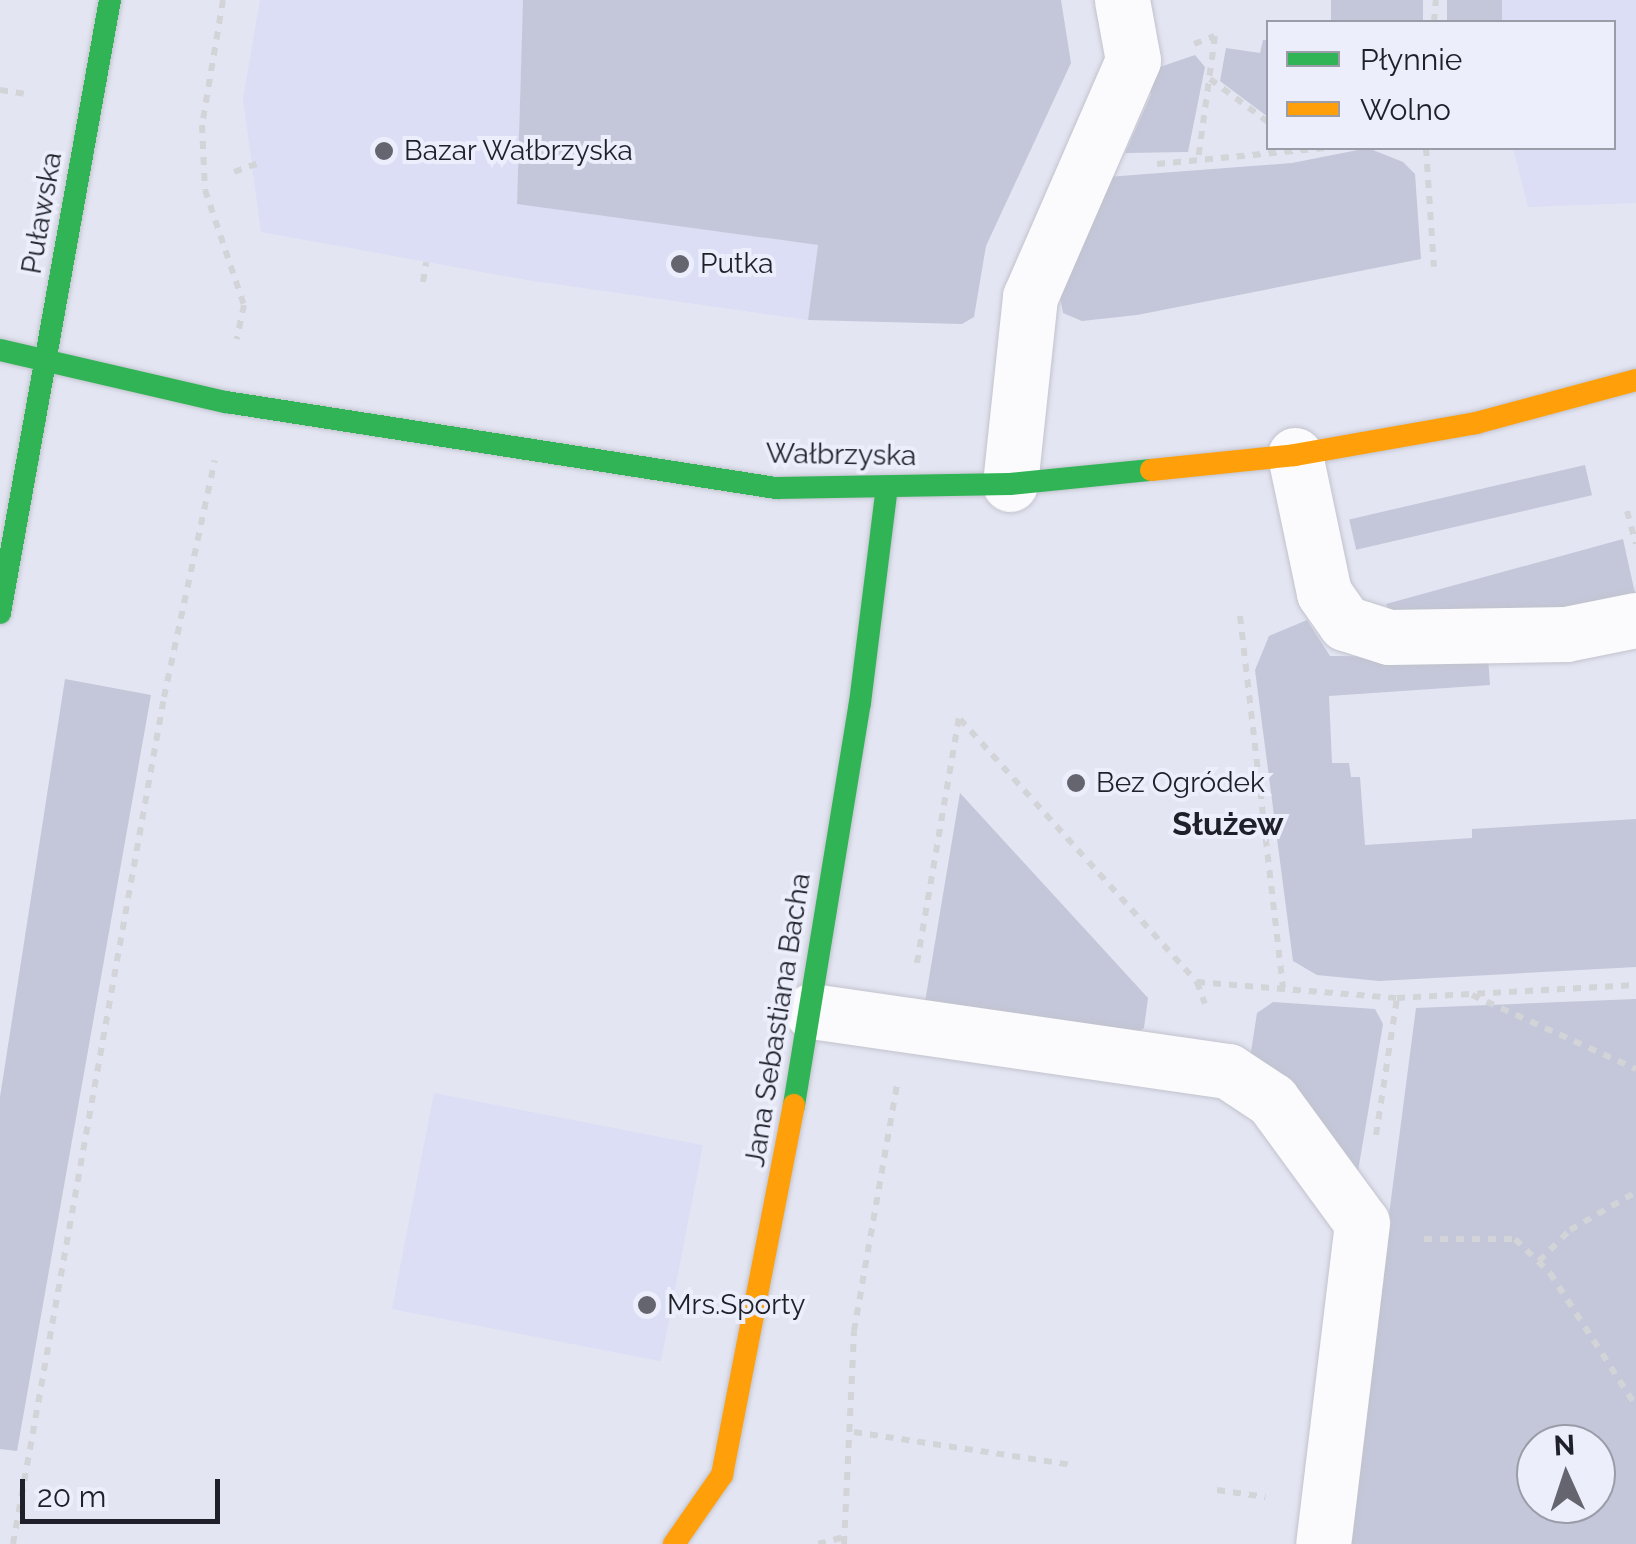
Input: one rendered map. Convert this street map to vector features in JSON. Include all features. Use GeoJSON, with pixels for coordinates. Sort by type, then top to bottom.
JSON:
{"type":"FeatureCollection","features":[{"type":"Feature","properties":{"kind":"street","name":"Puławska"},"geometry":{"type":"LineString","coordinates":[[0,613],[110,0]]}},
{"type":"Feature","properties":{"kind":"street"},"geometry":{"type":"LineString","coordinates":[[1010,484],[1030,297],[1133,60],[1122,0]]}},
{"type":"Feature","properties":{"kind":"street","name":"Wałbrzyska"},"geometry":{"type":"LineString","coordinates":[[0,350],[226,402],[776,488],[1010,484],[1296,455],[1476,423],[1636,380]]}},
{"type":"Feature","properties":{"kind":"street"},"geometry":{"type":"LineString","coordinates":[[1296,455],[1324,593],[1345,623],[1389,637],[1566,634],[1636,620]]}},
{"type":"Feature","properties":{"kind":"street","name":"Jana Sebastiana Bacha"},"geometry":{"type":"LineString","coordinates":[[674,1544],[722,1475],[811,1011],[887,488]]}},
{"type":"Feature","properties":{"kind":"street"},"geometry":{"type":"LineString","coordinates":[[811,1011],[907,1022],[1228,1072],[1252,1082],[1272,1100],[1362,1230],[1323,1544]]}},
{"type":"Feature","properties":{"kind":"path"},"geometry":{"type":"LineString","coordinates":[[222,0],[202,125],[205,190],[232,261],[242,312]]}},
{"type":"Feature","properties":{"kind":"path"},"geometry":{"type":"LineString","coordinates":[[1184,49],[1214,36],[1198,160]]}},
{"type":"Feature","properties":{"kind":"path"},"geometry":{"type":"LineString","coordinates":[[1210,79],[1266,121]]}},
{"type":"Feature","properties":{"kind":"path"},"geometry":{"type":"LineString","coordinates":[[0,90],[26,94]]}},
{"type":"Feature","properties":{"kind":"path"},"geometry":{"type":"LineString","coordinates":[[1149,165],[1281,150]]}},
{"type":"Feature","properties":{"kind":"path"},"geometry":{"type":"LineString","coordinates":[[1426,150],[1434,267]]}},
{"type":"Feature","properties":{"kind":"path"},"geometry":{"type":"LineString","coordinates":[[234,172],[261,162]]}},
{"type":"Feature","properties":{"kind":"path"},"geometry":{"type":"LineString","coordinates":[[423,282],[426,262]]}},
{"type":"Feature","properties":{"kind":"path"},"geometry":{"type":"LineString","coordinates":[[14,1544],[164,697],[210,492]]}},
{"type":"Feature","properties":{"kind":"path"},"geometry":{"type":"LineString","coordinates":[[1627,511],[1636,544]]}},
{"type":"Feature","properties":{"kind":"path"},"geometry":{"type":"LineString","coordinates":[[1240,616],[1283,988]]}},
{"type":"Feature","properties":{"kind":"path"},"geometry":{"type":"LineString","coordinates":[[818,1544],[844,1541],[854,1432],[854,1331],[959,718],[1197,982],[1397,998],[1636,986]]}},
{"type":"Feature","properties":{"kind":"path"},"geometry":{"type":"LineString","coordinates":[[1471,994],[1636,1069]]}},
{"type":"Feature","properties":{"kind":"path"},"geometry":{"type":"LineString","coordinates":[[1397,998],[1362,1230],[1515,1239],[1538,1262],[1636,1406]]}},
{"type":"Feature","properties":{"kind":"path"},"geometry":{"type":"LineString","coordinates":[[1538,1262],[1570,1230],[1636,1192]]}},
{"type":"Feature","properties":{"kind":"path"},"geometry":{"type":"LineString","coordinates":[[854,1432],[1072,1465]]}},
{"type":"Feature","properties":{"kind":"shaded area","name":"Bazar Wałbrzyska"},"geometry":{"type":"Polygon","coordinates":[[[260,0],[523,0],[517,203],[818,245],[808,320],[527,280],[261,232],[243,99],[260,0]]]}},
{"type":"Feature","properties":{"kind":"shaded area"},"geometry":{"type":"Polygon","coordinates":[[[523,0],[1061,0],[1071,63],[986,246],[974,317],[962,324],[808,320],[818,245],[517,204],[523,0]]]}},
{"type":"Feature","properties":{"kind":"shaded area"},"geometry":{"type":"Polygon","coordinates":[[[1331,0],[1423,0],[1423,20],[1331,20],[1331,0]]]}},
{"type":"Feature","properties":{"kind":"shaded area"},"geometry":{"type":"Polygon","coordinates":[[[1447,0],[1502,0],[1502,20],[1447,20],[1447,0]]]}},
{"type":"Feature","properties":{"kind":"shaded area"},"geometry":{"type":"Polygon","coordinates":[[[1502,0],[1636,0],[1636,203],[1528,207],[1514,150],[1616,150],[1616,20],[1500,20],[1502,0]]]}},
{"type":"Feature","properties":{"kind":"shaded area"},"geometry":{"type":"Polygon","coordinates":[[[1266,40],[1266,116],[1220,81],[1226,48],[1260,53],[1266,40]]]}},
{"type":"Feature","properties":{"kind":"shaded area"},"geometry":{"type":"Polygon","coordinates":[[[1195,55],[1205,67],[1188,152],[1125,153],[1151,95],[1151,70],[1195,55]]]}},
{"type":"Feature","properties":{"kind":"shaded area"},"geometry":{"type":"Polygon","coordinates":[[[1358,150],[1373,150],[1403,162],[1415,174],[1421,259],[1137,315],[1082,321],[1063,313],[1060,296],[1107,177],[1292,163],[1358,150]]]}},
{"type":"Feature","properties":{"kind":"shaded area"},"geometry":{"type":"Polygon","coordinates":[[[1585,465],[1592,495],[1356,550],[1349,519],[1585,465]]]}},
{"type":"Feature","properties":{"kind":"shaded area"},"geometry":{"type":"Polygon","coordinates":[[[1623,539],[1636,598],[1574,612],[1389,610],[1386,604],[1623,539]]]}},
{"type":"Feature","properties":{"kind":"shaded area"},"geometry":{"type":"Polygon","coordinates":[[[1307,620],[1330,656],[1488,657],[1490,685],[1329,696],[1332,763],[1349,763],[1351,777],[1360,777],[1365,845],[1472,838],[1472,829],[1636,819],[1636,967],[1379,981],[1317,975],[1293,961],[1255,670],[1269,636],[1307,620]]]}},
{"type":"Feature","properties":{"kind":"shaded area"},"geometry":{"type":"Polygon","coordinates":[[[65,679],[151,695],[17,1451],[0,1449],[0,1097],[65,679]]]}},
{"type":"Feature","properties":{"kind":"shaded area"},"geometry":{"type":"Polygon","coordinates":[[[960,793],[1148,998],[1144,1028],[1131,1036],[924,1008],[960,793]]]}},
{"type":"Feature","properties":{"kind":"shaded area"},"geometry":{"type":"Polygon","coordinates":[[[1636,999],[1636,1544],[1346,1544],[1416,1008],[1636,999]]]}},
{"type":"Feature","properties":{"kind":"shaded area"},"geometry":{"type":"Polygon","coordinates":[[[1273,1002],[1375,1009],[1383,1024],[1357,1177],[1250,1058],[1257,1013],[1273,1002]]]}},
{"type":"Feature","properties":{"kind":"shaded area"},"geometry":{"type":"Polygon","coordinates":[[[434,1093],[703,1145],[661,1361],[392,1309],[434,1093]]]}},
{"type":"Feature","properties":{"kind":"traffic: fast"},"geometry":{"type":"LineString","coordinates":[[0,613],[110,0]]}},
{"type":"Feature","properties":{"kind":"traffic: fast"},"geometry":{"type":"LineString","coordinates":[[0,350],[226,402],[776,488],[1010,484],[1151,470]]}},
{"type":"Feature","properties":{"kind":"traffic: fast"},"geometry":{"type":"LineString","coordinates":[[794,1105],[860,703],[887,487]]}},
{"type":"Feature","properties":{"kind":"traffic: slow"},"geometry":{"type":"LineString","coordinates":[[1151,470],[1295,455],[1476,423],[1636,380]]}},
{"type":"Feature","properties":{"kind":"traffic: slow"},"geometry":{"type":"LineString","coordinates":[[674,1544],[722,1475],[794,1105]]}},
{"type":"Feature","properties":{"kind":"place","name":"Bazar Wałbrzyska"},"geometry":{"type":"Point","coordinates":[384,151]}},
{"type":"Feature","properties":{"kind":"place","name":"Putka"},"geometry":{"type":"Point","coordinates":[680,264]}},
{"type":"Feature","properties":{"kind":"place","name":"Bez Ogródek"},"geometry":{"type":"Point","coordinates":[1076,783]}},
{"type":"Feature","properties":{"kind":"place","name":"Mrs.Sporty"},"geometry":{"type":"Point","coordinates":[647,1305]}},
{"type":"Feature","properties":{"kind":"district","name":"Służew"},"geometry":{"type":"Point","coordinates":[1228,824]}}]}
